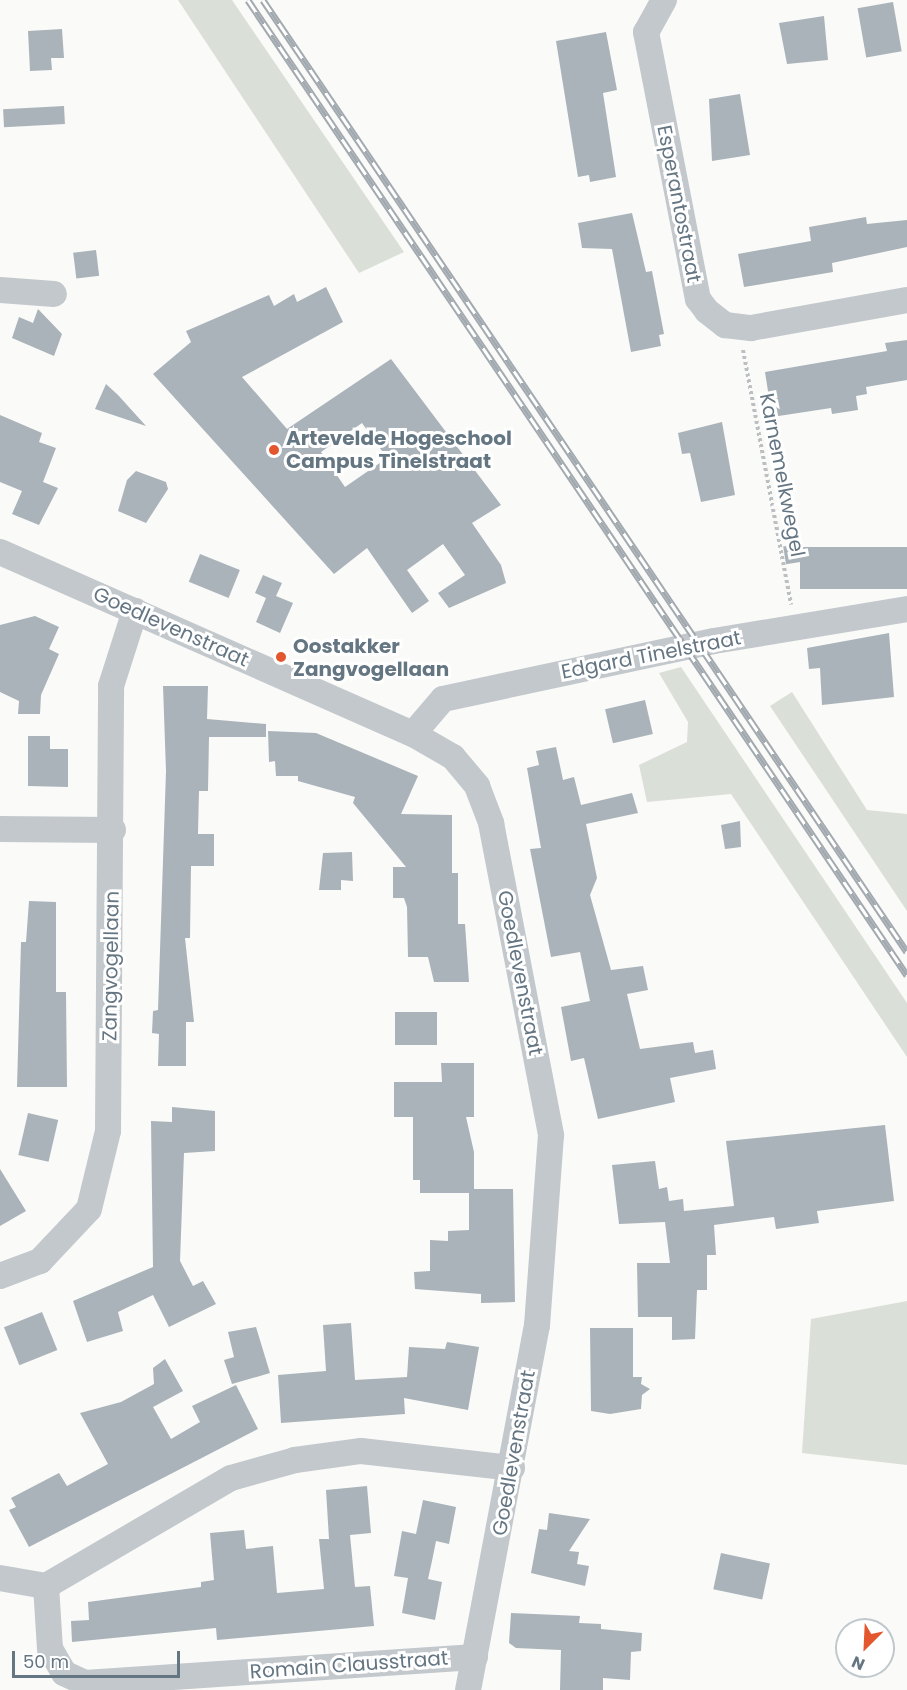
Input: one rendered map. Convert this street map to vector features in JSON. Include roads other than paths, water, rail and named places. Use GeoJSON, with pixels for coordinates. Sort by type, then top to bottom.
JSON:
{"type":"FeatureCollection","features":[{"type":"Feature","properties":{"kind":"street","name":"Esperantostraat"},"geometry":{"type":"LineString","coordinates":[[664,0],[646,32],[698,299],[714,318],[739,328],[907,300]]}},
{"type":"Feature","properties":{"kind":"street"},"geometry":{"type":"LineString","coordinates":[[0,290],[54,294]]}},
{"type":"Feature","properties":{"kind":"street","name":"Goedlevenstraat"},"geometry":{"type":"LineString","coordinates":[[0,552],[413,734],[453,757],[477,786],[491,823],[551,1135],[537,1325],[512,1468],[468,1690]]}},
{"type":"Feature","properties":{"kind":"street","name":"Edgard Tinelstraat"},"geometry":{"type":"LineString","coordinates":[[413,734],[443,699],[795,627],[907,609]]}},
{"type":"Feature","properties":{"kind":"street","name":"Zangvogellaan"},"geometry":{"type":"LineString","coordinates":[[0,1276],[40,1261],[88,1209],[108,1131],[113,830],[111,686],[135,611]]}},
{"type":"Feature","properties":{"kind":"street"},"geometry":{"type":"LineString","coordinates":[[0,829],[113,830]]}},
{"type":"Feature","properties":{"kind":"street"},"geometry":{"type":"LineString","coordinates":[[0,1578],[46,1586],[231,1478],[295,1460],[361,1451],[512,1468]]}},
{"type":"Feature","properties":{"kind":"street","name":"Romain Clausstraat"},"geometry":{"type":"LineString","coordinates":[[46,1586],[50,1649],[64,1673],[85,1683],[475,1657]]}},
{"type":"Feature","properties":{"kind":"railway"},"geometry":{"type":"LineString","coordinates":[[248,0],[907,975]]}},
{"type":"Feature","properties":{"kind":"railway"},"geometry":{"type":"LineString","coordinates":[[263,0],[907,952]]}},
{"type":"Feature","properties":{"kind":"place","name":"Artevelde Hogeschool Campus Tinelstraat"},"geometry":{"type":"Point","coordinates":[274,450]}},
{"type":"Feature","properties":{"kind":"place","name":"Oostakker Zangvogellaan"},"geometry":{"type":"Point","coordinates":[281,657]}}]}
